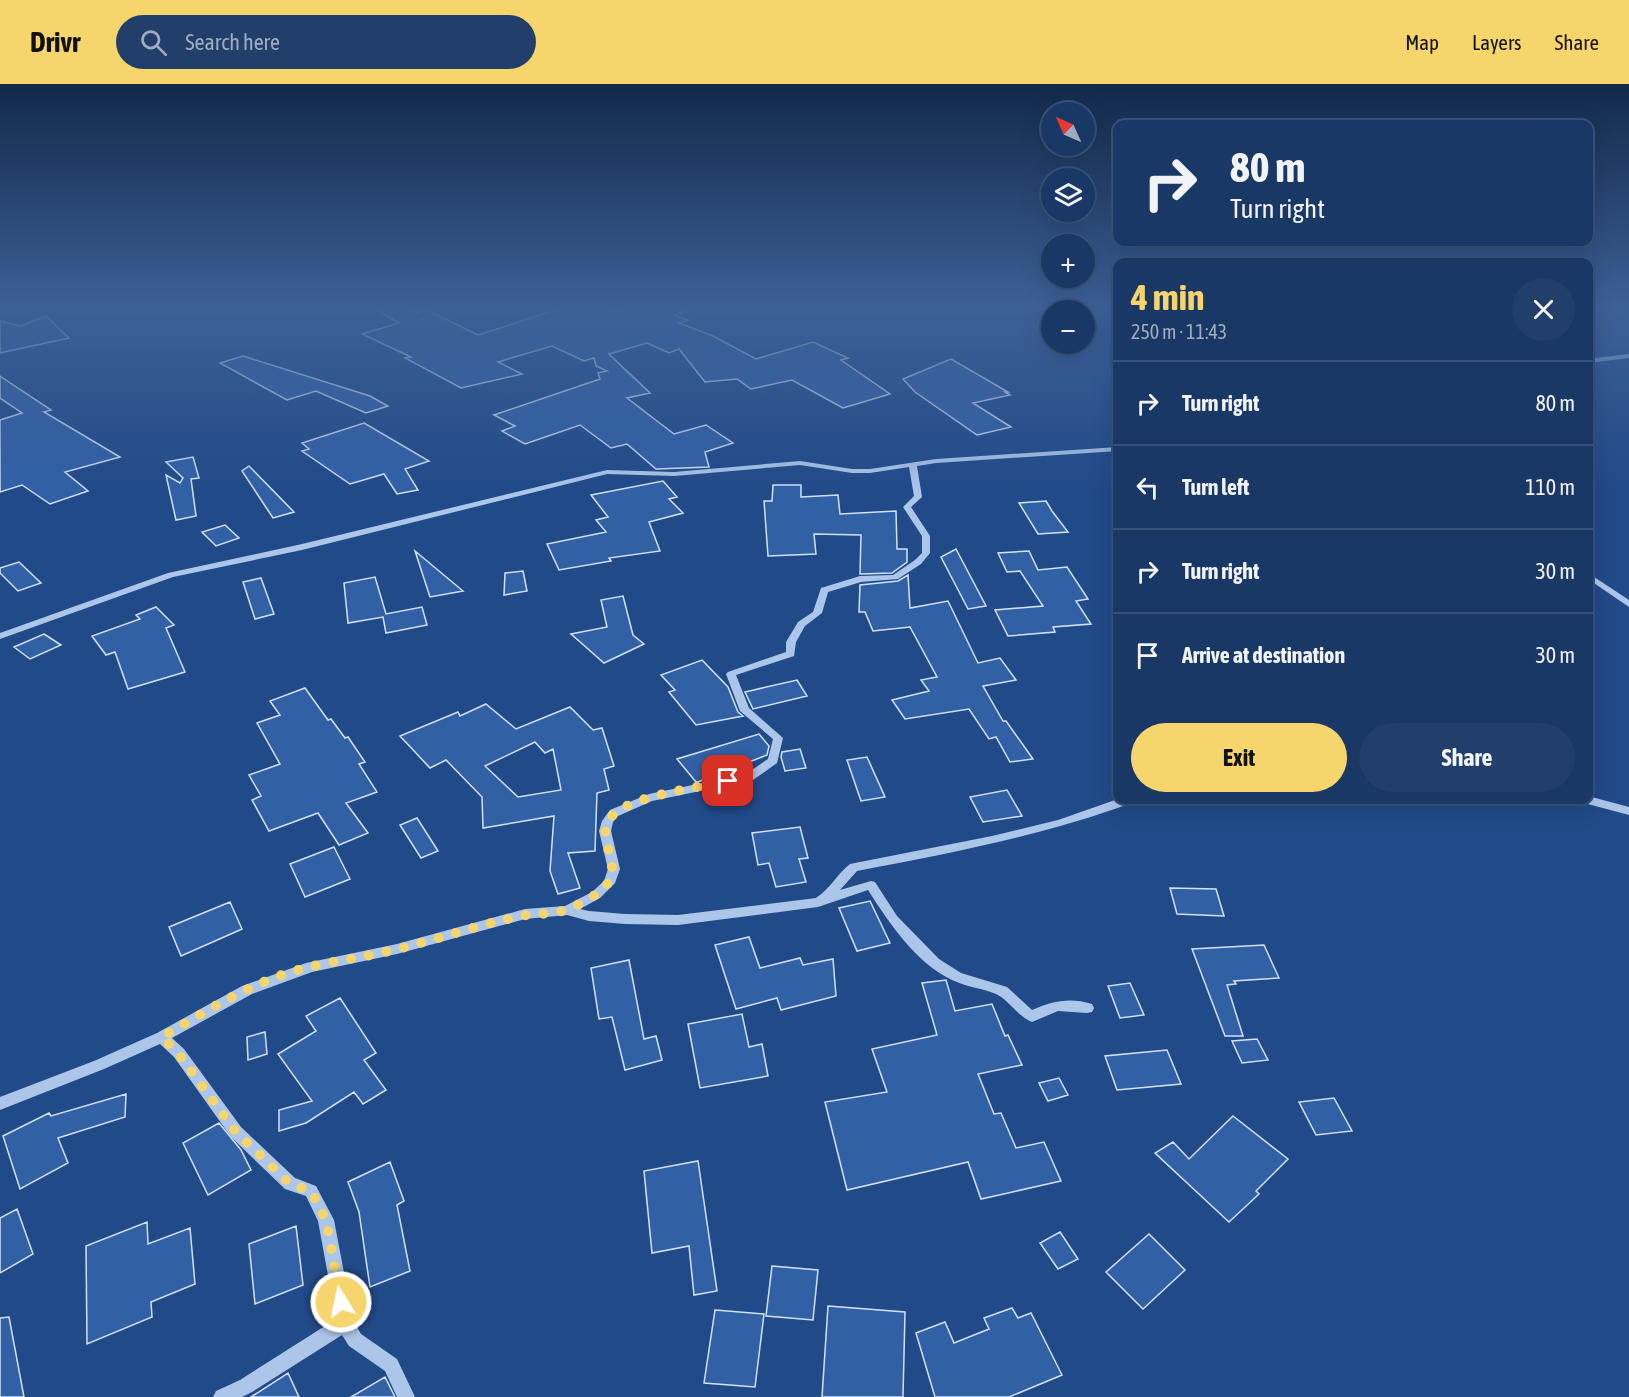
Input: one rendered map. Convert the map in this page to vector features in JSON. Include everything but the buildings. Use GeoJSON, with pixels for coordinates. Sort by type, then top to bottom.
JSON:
{"type":"FeatureCollection","features":[{"type":"Feature","properties":{"kind":"street"},"geometry":{"type":"LineString","coordinates":[[0,636],[171,575],[302,547],[607,472],[674,474],[800,463],[852,471],[936,462],[1113,450]]}},
{"type":"Feature","properties":{"kind":"street"},"geometry":{"type":"LineString","coordinates":[[0,1104],[162,1037],[247,990],[279,976],[397,949],[525,915],[567,910],[596,895],[609,883],[614,869],[605,831],[614,813],[649,798],[749,777],[773,761],[778,738],[744,709],[730,674],[791,654],[791,642],[801,624],[817,613],[824,590],[860,579],[895,577],[911,568],[926,553],[926,536],[907,507],[918,497],[913,466]]}},
{"type":"Feature","properties":{"kind":"street"},"geometry":{"type":"LineString","coordinates":[[1593,579],[1629,604]]}},
{"type":"Feature","properties":{"kind":"street"},"geometry":{"type":"LineString","coordinates":[[1593,801],[1629,811]]}},
{"type":"Feature","properties":{"kind":"street"},"geometry":{"type":"LineString","coordinates":[[826,898],[854,867],[1011,837],[1068,822],[1116,804]]}},
{"type":"Feature","properties":{"kind":"street"},"geometry":{"type":"LineString","coordinates":[[567,910],[589,916],[625,920],[678,920],[791,906],[871,885],[893,919],[934,963],[957,977],[1002,991],[1032,1016],[1054,1005],[1066,1004],[1087,1008]]}},
{"type":"Feature","properties":{"kind":"street"},"geometry":{"type":"LineString","coordinates":[[162,1037],[178,1053],[236,1132],[290,1184],[311,1191],[326,1220],[345,1323],[356,1340],[391,1365],[406,1397]]}},
{"type":"Feature","properties":{"kind":"street"},"geometry":{"type":"LineString","coordinates":[[222,1397],[246,1386],[345,1323]]}},
{"type":"Feature","properties":{"kind":"route"},"geometry":{"type":"LineString","coordinates":[[341,1302],[326,1220],[311,1191],[302,1186],[290,1184],[236,1132],[178,1053],[162,1037],[247,990],[279,976],[397,949],[479,925],[525,915],[567,910],[596,895],[609,883],[614,869],[605,831],[614,813],[649,798],[728,781]]}}]}
